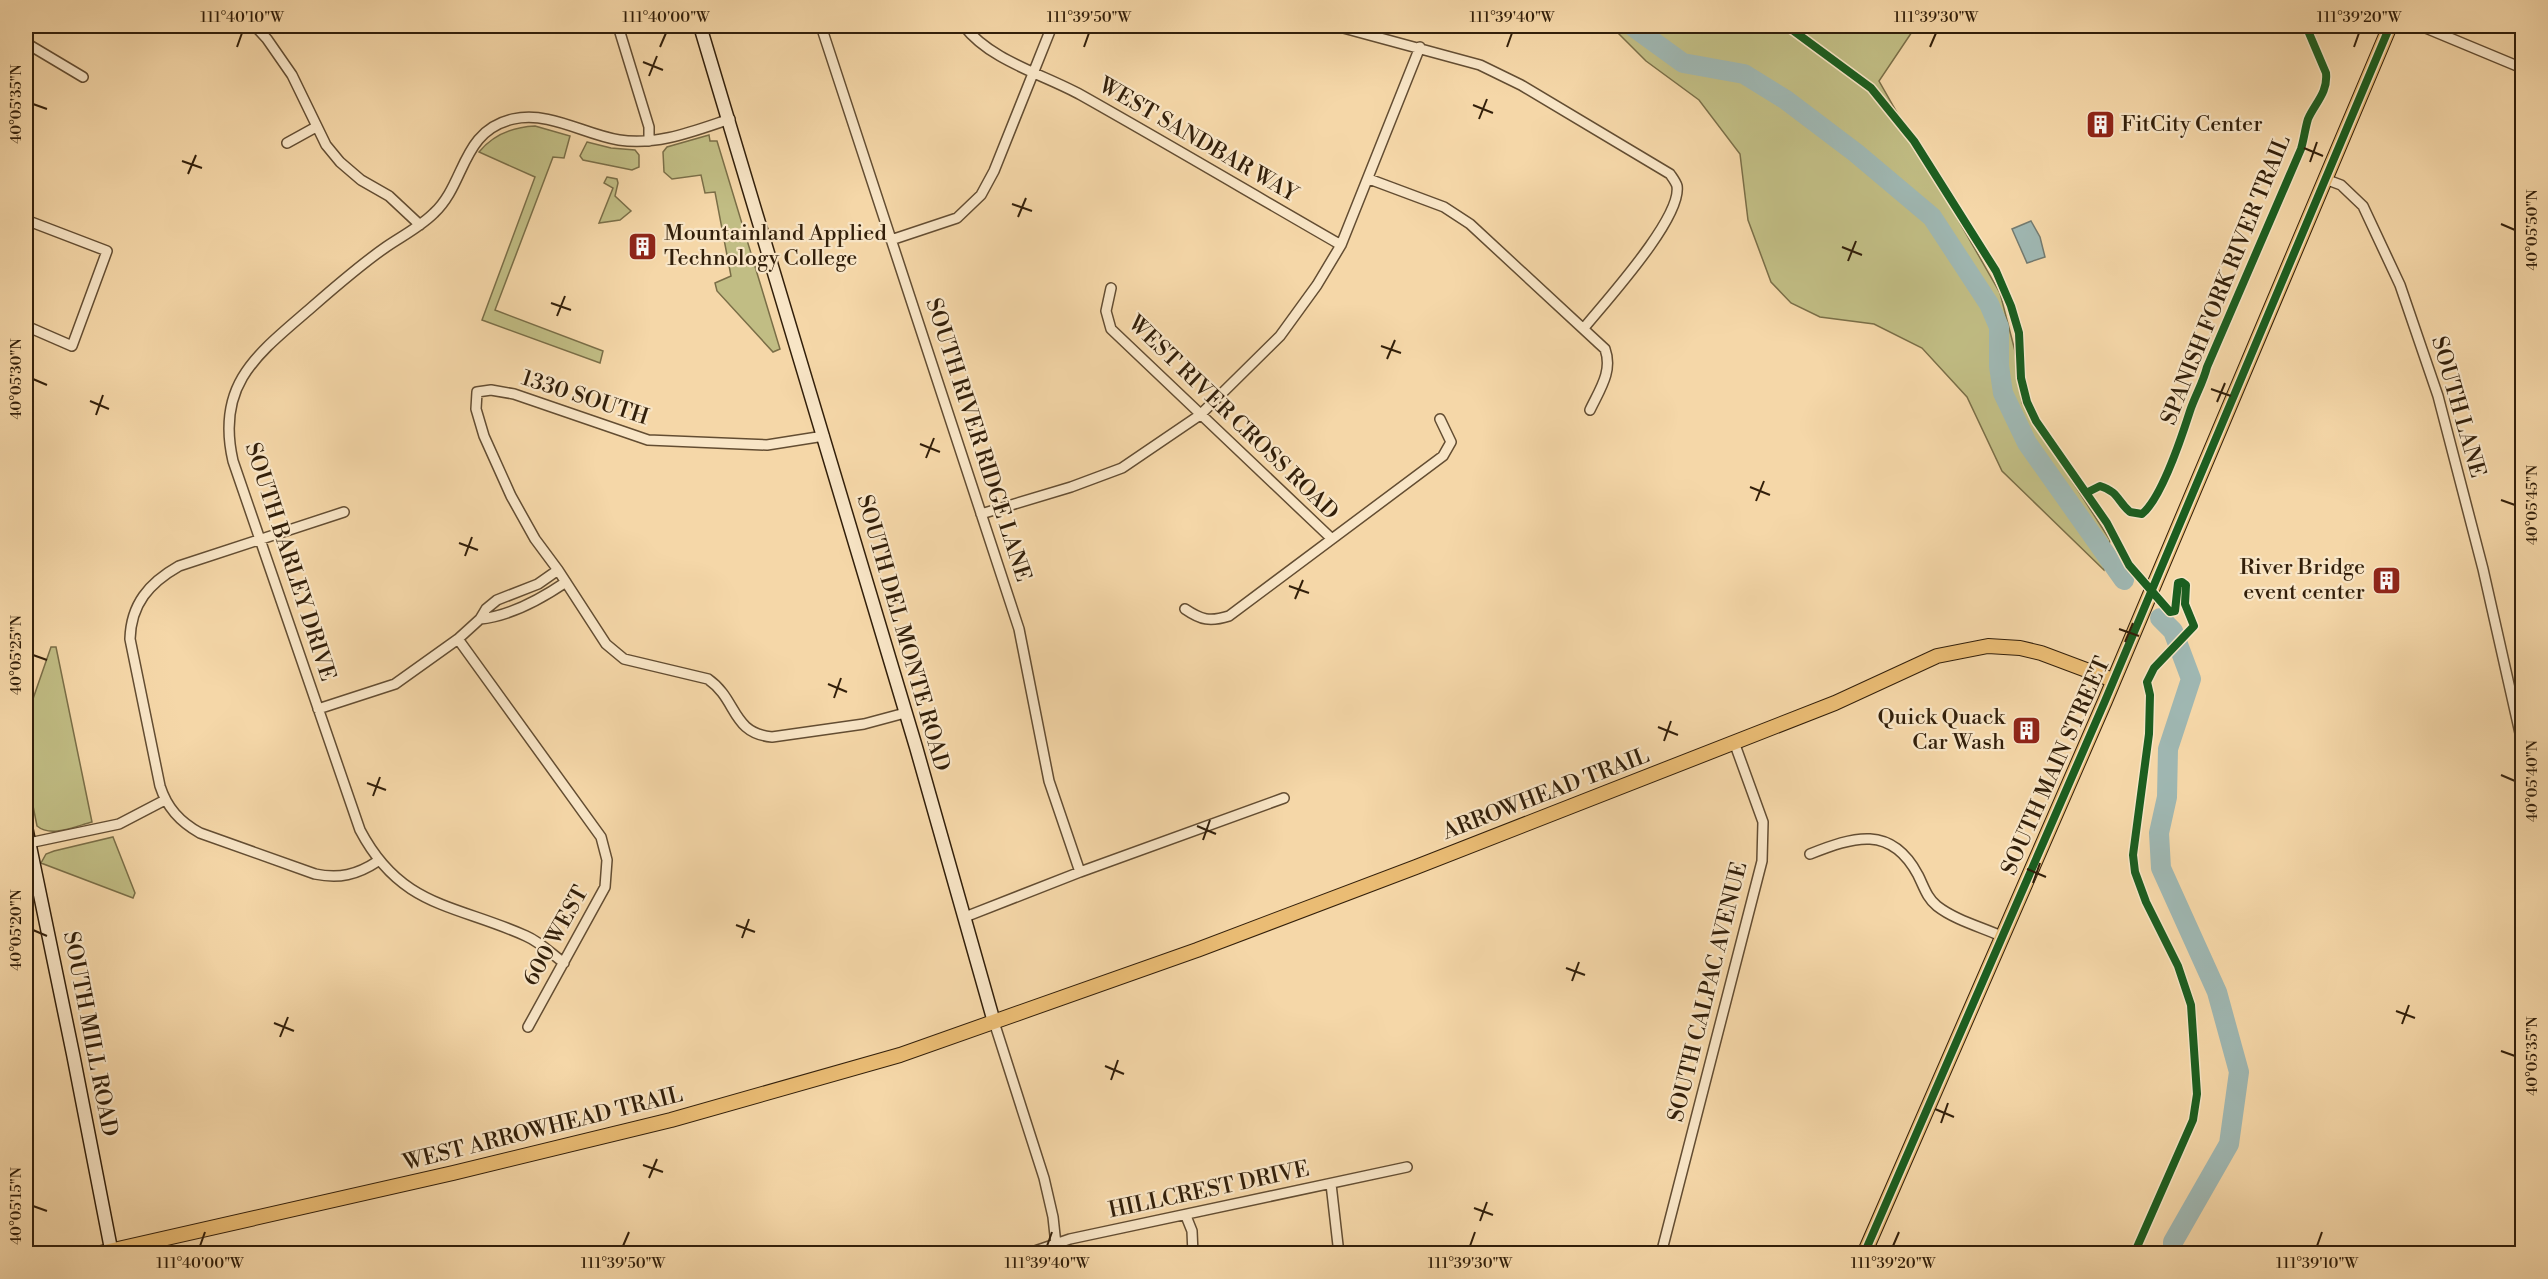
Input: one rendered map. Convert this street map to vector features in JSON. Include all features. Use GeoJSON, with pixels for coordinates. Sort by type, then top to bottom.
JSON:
{"type":"FeatureCollection","features":[{"type":"Feature","properties":{"kind":"main road","name":"SOUTH MAIN STREET"},"geometry":{"type":"LineString","coordinates":[[1864,1254],[2176,534],[2390,26]]}},
{"type":"Feature","properties":{"kind":"main road","name":"ARROWHEAD TRAIL"},"geometry":{"type":"LineString","coordinates":[[994,1022],[1197,950],[1416,867],[1835,703],[1937,656],[1988,646],[2020,648],[2041,653],[2113,680]]}},
{"type":"Feature","properties":{"kind":"main road","name":"WEST ARROWHEAD TRAIL"},"geometry":{"type":"LineString","coordinates":[[96,1254],[453,1173],[671,1120],[839,1074],[994,1022]]}},
{"type":"Feature","properties":{"kind":"street"},"geometry":{"type":"LineString","coordinates":[[255,26],[292,75],[316,127],[326,145],[340,162],[361,180],[404,208],[420,225]]}},
{"type":"Feature","properties":{"kind":"street"},"geometry":{"type":"LineString","coordinates":[[618,26],[649,127],[650,141],[675,137],[730,119]]}},
{"type":"Feature","properties":{"kind":"street","name":"SOUTH DEL MONTE ROAD"},"geometry":{"type":"LineString","coordinates":[[700,26],[824,436],[994,1022],[1044,1178],[1057,1249]]}},
{"type":"Feature","properties":{"kind":"street","name":"SOUTH RIVER RIDGE LANE"},"geometry":{"type":"LineString","coordinates":[[821,26],[1019,629],[1049,781],[1080,872]]}},
{"type":"Feature","properties":{"kind":"street","name":"WEST SANDBAR WAY"},"geometry":{"type":"LineString","coordinates":[[964,26],[990,48],[1077,93],[1341,245]]}},
{"type":"Feature","properties":{"kind":"street"},"geometry":{"type":"LineString","coordinates":[[891,240],[957,219],[981,195],[994,171],[1052,26]]}},
{"type":"Feature","properties":{"kind":"street"},"geometry":{"type":"LineString","coordinates":[[1336,26],[1480,65],[1521,85],[1670,174],[1677,184],[1676,200],[1647,252],[1584,328]]}},
{"type":"Feature","properties":{"kind":"street"},"geometry":{"type":"LineString","coordinates":[[2421,26],[2523,68]]}},
{"type":"Feature","properties":{"kind":"street"},"geometry":{"type":"LineString","coordinates":[[26,43],[82,77]]}},
{"type":"Feature","properties":{"kind":"street"},"geometry":{"type":"LineString","coordinates":[[981,514],[1071,487],[1122,468],[1200,415],[1280,336],[1317,285],[1341,245],[1420,47]]}},
{"type":"Feature","properties":{"kind":"street","name":"SOUTH BARLEY DRIVE"},"geometry":{"type":"LineString","coordinates":[[564,963],[528,937],[422,897],[400,882],[378,861],[360,830],[318,710],[259,540],[230,447],[228,429],[230,411],[238,386],[248,366],[264,348],[363,263],[420,225],[446,201],[471,148],[496,126],[529,117],[548,118],[610,138],[650,141]]}},
{"type":"Feature","properties":{"kind":"street"},"geometry":{"type":"LineString","coordinates":[[287,143],[316,127]]}},
{"type":"Feature","properties":{"kind":"street"},"geometry":{"type":"LineString","coordinates":[[1369,179],[1444,207],[1470,224],[1605,349],[1610,361],[1607,375],[1590,410]]}},
{"type":"Feature","properties":{"kind":"street","name":"SOUTH LANE"},"geometry":{"type":"LineString","coordinates":[[2325,179],[2341,185],[2362,206],[2400,285],[2438,396],[2483,569],[2523,742]]}},
{"type":"Feature","properties":{"kind":"street"},"geometry":{"type":"LineString","coordinates":[[26,220],[107,251],[72,346],[26,326]]}},
{"type":"Feature","properties":{"kind":"street","name":"WEST RIVER CROSS ROAD"},"geometry":{"type":"LineString","coordinates":[[1111,288],[1106,311],[1111,329],[1332,539]]}},
{"type":"Feature","properties":{"kind":"street","name":"1330 SOUTH"},"geometry":{"type":"LineString","coordinates":[[558,570],[535,539],[507,486],[476,409],[477,392],[491,390],[514,394],[648,440],[767,445],[824,436]]}},
{"type":"Feature","properties":{"kind":"street"},"geometry":{"type":"LineString","coordinates":[[1185,609],[1197,618],[1212,621],[1229,616],[1443,456],[1451,442],[1440,419]]}},
{"type":"Feature","properties":{"kind":"street"},"geometry":{"type":"LineString","coordinates":[[344,512],[179,566],[150,586],[138,603],[131,622],[130,639],[165,801],[181,820],[200,833],[315,874],[333,877],[349,875],[365,870],[378,861]]}},
{"type":"Feature","properties":{"kind":"street"},"geometry":{"type":"LineString","coordinates":[[318,710],[395,684],[458,639],[497,600],[538,584],[558,570],[606,644],[624,658],[708,679],[719,687],[747,729],[758,735],[772,737],[864,724],[905,713]]}},
{"type":"Feature","properties":{"kind":"street"},"geometry":{"type":"LineString","coordinates":[[480,619],[491,618],[531,604],[566,582]]}},
{"type":"Feature","properties":{"kind":"street","name":"600 WEST"},"geometry":{"type":"LineString","coordinates":[[458,639],[601,837],[607,860],[604,887],[528,1027]]}},
{"type":"Feature","properties":{"kind":"street","name":"SOUTH CALPAC AVENUE"},"geometry":{"type":"LineString","coordinates":[[1661,1254],[1762,861],[1764,834],[1761,816],[1734,742]]}},
{"type":"Feature","properties":{"kind":"street"},"geometry":{"type":"LineString","coordinates":[[965,917],[1080,872],[1284,798]]}},
{"type":"Feature","properties":{"kind":"street"},"geometry":{"type":"LineString","coordinates":[[29,843],[120,824],[165,801]]}},
{"type":"Feature","properties":{"kind":"street","name":"SOUTH MILL ROAD"},"geometry":{"type":"LineString","coordinates":[[26,827],[74,1054],[111,1252]]}},
{"type":"Feature","properties":{"kind":"street"},"geometry":{"type":"LineString","coordinates":[[1810,854],[1860,837],[1871,838],[1896,848],[1918,875],[1930,899],[1938,907],[2001,936]]}},
{"type":"Feature","properties":{"kind":"street","name":"HILLCREST DRIVE"},"geometry":{"type":"LineString","coordinates":[[1019,1254],[1057,1249],[1071,1239],[1407,1167]]}},
{"type":"Feature","properties":{"kind":"street"},"geometry":{"type":"LineString","coordinates":[[1332,1184],[1339,1254]]}},
{"type":"Feature","properties":{"kind":"street"},"geometry":{"type":"LineString","coordinates":[[1186,1216],[1192,1231],[1193,1254]]}},
{"type":"Feature","properties":{"kind":"shaded area"},"geometry":{"type":"Polygon","coordinates":[[[1611,26],[1916,26],[1879,81],[2000,293],[2015,351],[2022,403],[2110,540],[2104,570],[2002,471],[1967,397],[1922,348],[1874,324],[1820,317],[1791,303],[1771,282],[1748,220],[1740,154],[1699,100],[1646,61],[1611,26]]]}},
{"type":"Feature","properties":{"kind":"shaded area"},"geometry":{"type":"Polygon","coordinates":[[[535,126],[570,136],[564,158],[553,157],[495,310],[603,351],[600,363],[482,320],[535,177],[479,152],[504,133],[535,126]]]}},
{"type":"Feature","properties":{"kind":"shaded area"},"geometry":{"type":"Polygon","coordinates":[[[709,135],[710,141],[717,141],[780,349],[773,352],[717,291],[715,283],[731,276],[715,192],[705,193],[701,175],[672,179],[664,172],[663,152],[667,147],[709,135]]]}},
{"type":"Feature","properties":{"kind":"shaded area"},"geometry":{"type":"Polygon","coordinates":[[[587,142],[611,148],[635,150],[639,155],[639,167],[632,170],[583,160],[580,156],[587,142]]]}},
{"type":"Feature","properties":{"kind":"shaded area"},"geometry":{"type":"Polygon","coordinates":[[[607,177],[617,179],[615,196],[631,211],[620,220],[599,223],[613,188],[604,183],[607,177]]]}},
{"type":"Feature","properties":{"kind":"shaded area"},"geometry":{"type":"Polygon","coordinates":[[[51,647],[56,647],[92,822],[56,831],[37,826],[26,771],[26,719],[51,647]]]}},
{"type":"Feature","properties":{"kind":"shaded area"},"geometry":{"type":"Polygon","coordinates":[[[113,837],[135,893],[133,898],[41,863],[46,854],[54,851],[113,837]]]}},
{"type":"Feature","properties":{"kind":"water"},"geometry":{"type":"Polygon","coordinates":[[[2031,221],[2040,237],[2045,257],[2027,263],[2012,229],[2031,221]]]}},
{"type":"Feature","properties":{"kind":"waterway"},"geometry":{"type":"LineString","coordinates":[[1632,26],[1683,63],[1744,74],[1786,100],[1856,153],[1932,217],[1989,304],[1999,327],[1999,366],[2003,393],[2027,443],[2124,580]]}},
{"type":"Feature","properties":{"kind":"waterway"},"geometry":{"type":"LineString","coordinates":[[2160,618],[2173,631],[2191,679],[2168,749],[2167,797],[2159,833],[2161,868],[2217,992],[2239,1072],[2229,1144],[2173,1242],[2173,1254]]}},
{"type":"Feature","properties":{"kind":"cycle path"},"geometry":{"type":"LineString","coordinates":[[1787,26],[1871,88],[1914,141],[1996,271],[2011,306],[2019,333],[2021,378],[2027,402],[2036,421],[2107,523],[2129,565],[2170,612],[2175,611],[2178,583],[2182,582],[2186,585],[2185,604],[2194,626],[2154,668],[2147,682],[2150,695],[2149,734],[2133,855],[2135,872],[2146,902],[2178,966],[2191,1005],[2197,1094],[2193,1120],[2134,1254]]}},
{"type":"Feature","properties":{"kind":"cycle path","name":"SPANISH FORK RIVER TRAIL"},"geometry":{"type":"LineString","coordinates":[[2086,493],[2100,486],[2106,488],[2130,512],[2142,514],[2157,495],[2164,481],[2207,367],[2301,149],[2308,119],[2325,86],[2326,73],[2306,26]]}},
{"type":"Feature","properties":{"kind":"cycle path"},"geometry":{"type":"LineString","coordinates":[[1864,1254],[2105,701],[2390,26]]}},
{"type":"Feature","properties":{"kind":"place","name":"FitCity Center"},"geometry":{"type":"Point","coordinates":[2100,124]}},
{"type":"Feature","properties":{"kind":"place","name":"Mountainland Applied Technology College"},"geometry":{"type":"Point","coordinates":[643,246]}},
{"type":"Feature","properties":{"kind":"place","name":"River Bridge event center"},"geometry":{"type":"Point","coordinates":[2386,580]}},
{"type":"Feature","properties":{"kind":"place","name":"Quick Quack Car Wash"},"geometry":{"type":"Point","coordinates":[2026,730]}}]}
